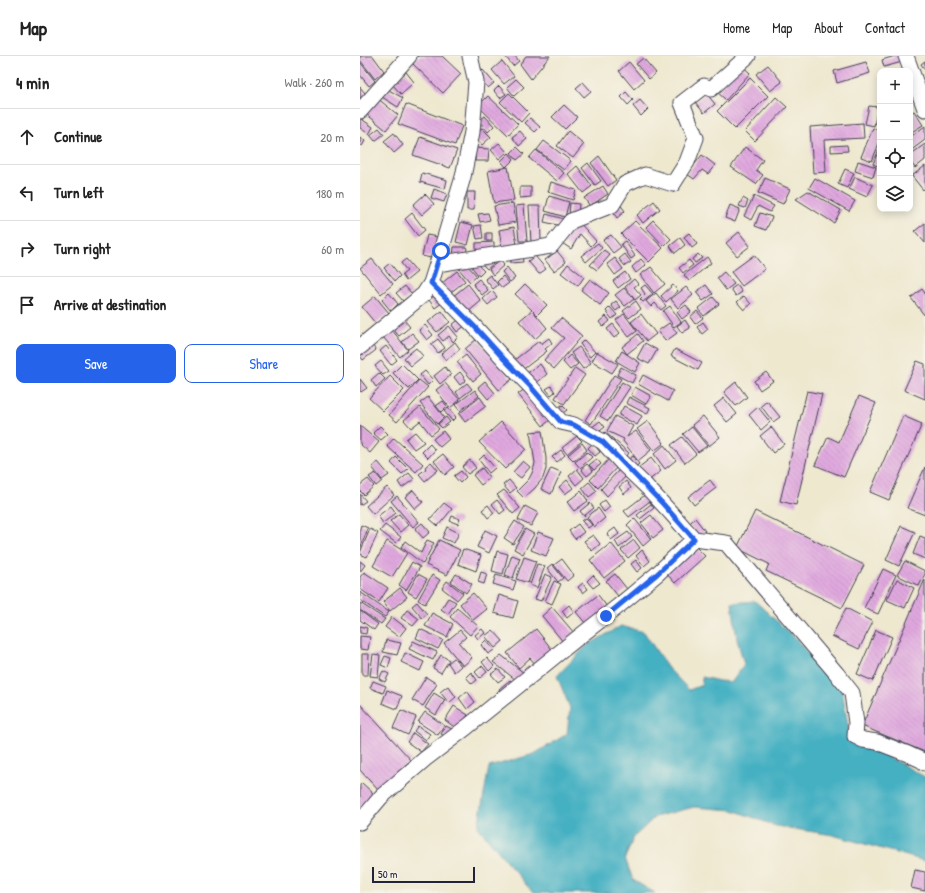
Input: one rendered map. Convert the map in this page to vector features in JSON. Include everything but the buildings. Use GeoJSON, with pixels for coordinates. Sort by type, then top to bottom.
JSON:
{"type":"FeatureCollection","features":[{"type":"Feature","properties":{"kind":"street"},"geometry":{"type":"LineString","coordinates":[[360,111],[409,56]]}},
{"type":"Feature","properties":{"kind":"street"},"geometry":{"type":"LineString","coordinates":[[360,347],[424,294],[431,283],[438,264],[463,177],[472,132],[476,82],[470,56]]}},
{"type":"Feature","properties":{"kind":"street"},"geometry":{"type":"LineString","coordinates":[[438,264],[551,246],[571,221],[612,205],[625,184],[645,175],[673,184],[687,162],[696,138],[682,103],[704,86],[711,89],[748,56]]}},
{"type":"Feature","properties":{"kind":"street"},"geometry":{"type":"LineString","coordinates":[[906,56],[925,110]]}},
{"type":"Feature","properties":{"kind":"street"},"geometry":{"type":"LineString","coordinates":[[431,283],[474,326],[531,387],[561,422],[574,425],[603,442],[662,502],[694,539],[726,543],[852,693],[856,723],[855,736],[862,740],[877,742],[908,754],[925,763]]}},
{"type":"Feature","properties":{"kind":"street"},"geometry":{"type":"LineString","coordinates":[[360,822],[380,797],[425,759],[616,608],[657,574],[694,539]]}},
{"type":"Feature","properties":{"kind":"water"},"geometry":{"type":"Polygon","coordinates":[[[755,601],[794,637],[842,690],[850,737],[859,746],[880,752],[925,777],[925,861],[833,835],[776,826],[733,810],[694,807],[655,817],[634,837],[625,858],[633,880],[655,893],[533,893],[478,827],[489,767],[534,754],[567,734],[570,708],[557,676],[586,646],[621,626],[644,632],[667,667],[689,690],[702,685],[702,677],[732,682],[744,664],[737,639],[732,603],[755,601]]]}},
{"type":"Feature","properties":{"kind":"route"},"geometry":{"type":"LineString","coordinates":[[441,251],[431,283],[474,326],[531,387],[561,422],[574,425],[603,442],[671,512],[694,539],[657,574],[606,616]]}}]}
